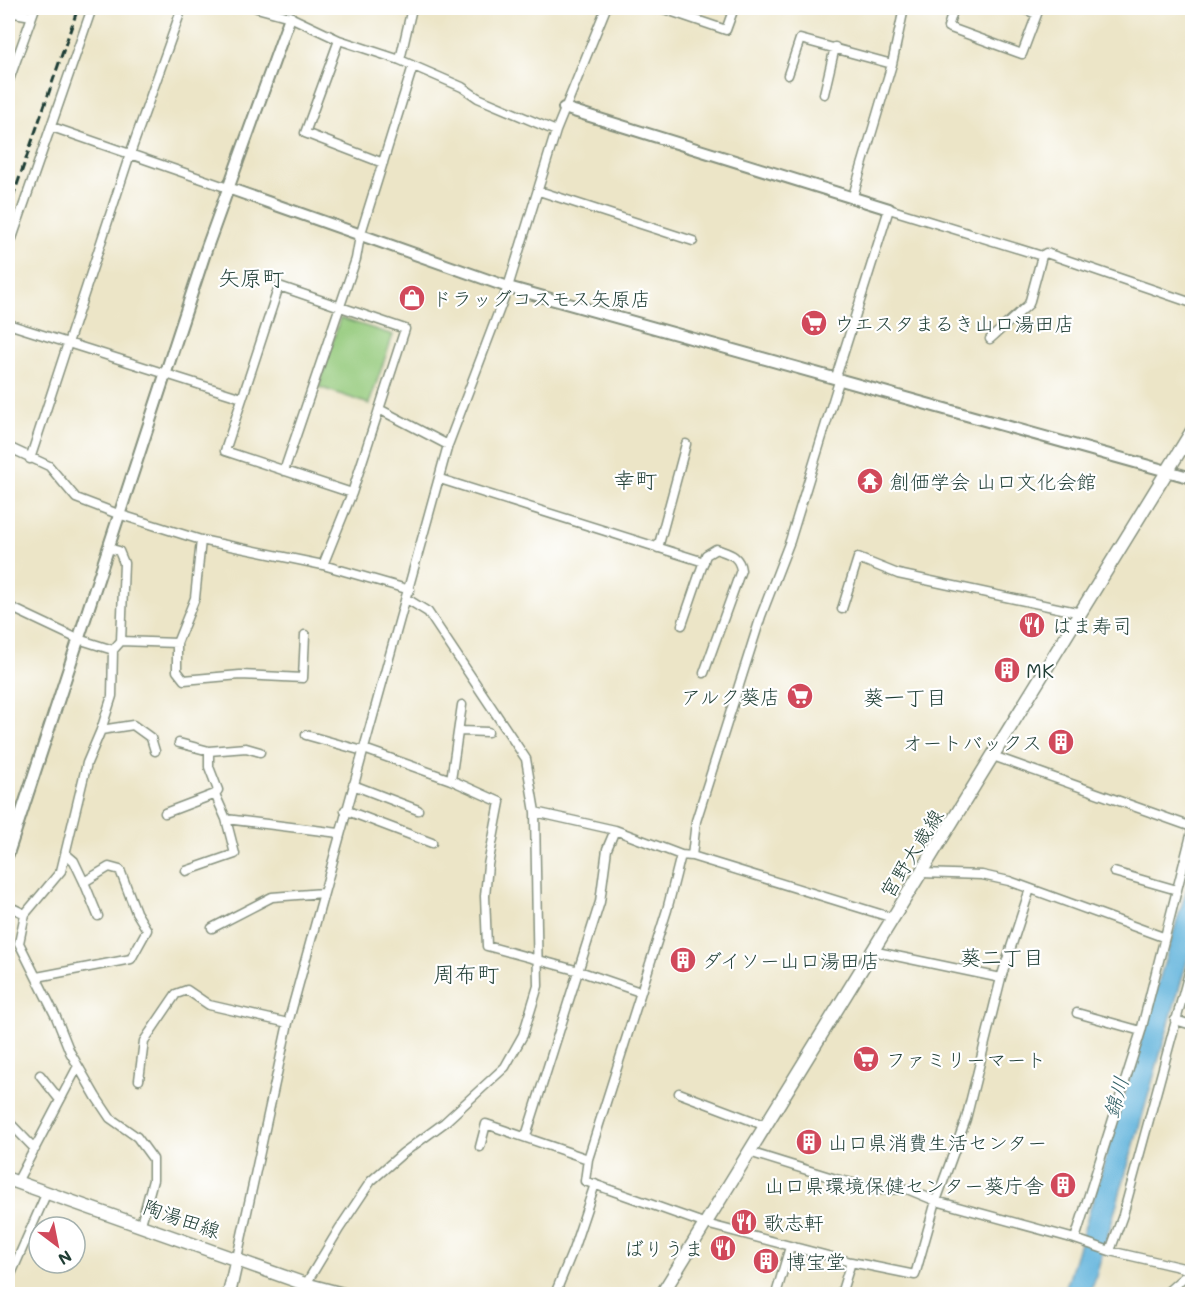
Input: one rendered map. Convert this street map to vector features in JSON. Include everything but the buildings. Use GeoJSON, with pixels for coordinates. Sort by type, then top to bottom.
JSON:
{"type":"FeatureCollection","features":[{"type":"Feature","properties":{"kind":"main road","name":"宮野大歳線"},"geometry":{"type":"LineString","coordinates":[[662,1294],[1192,431]]}},
{"type":"Feature","properties":{"kind":"main road","name":"陶湯田線"},"geometry":{"type":"LineString","coordinates":[[11,1182],[47,1192],[237,1258],[303,1289],[343,1294]]}},
{"type":"Feature","properties":{"kind":"main road"},"geometry":{"type":"LineString","coordinates":[[229,1294],[237,1258]]}},
{"type":"Feature","properties":{"kind":"street"},"geometry":{"type":"LineString","coordinates":[[8,250],[92,8]]}},
{"type":"Feature","properties":{"kind":"street"},"geometry":{"type":"LineString","coordinates":[[30,459],[130,154],[182,8]]}},
{"type":"Feature","properties":{"kind":"street"},"geometry":{"type":"LineString","coordinates":[[257,8],[292,12],[339,40],[400,60],[462,87],[478,98],[556,130]]}},
{"type":"Feature","properties":{"kind":"street"},"geometry":{"type":"LineString","coordinates":[[400,60],[412,8]]}},
{"type":"Feature","properties":{"kind":"street"},"geometry":{"type":"LineString","coordinates":[[237,1258],[288,1023],[345,810],[410,590],[448,445],[508,287],[556,130],[606,8]]}},
{"type":"Feature","properties":{"kind":"street"},"geometry":{"type":"LineString","coordinates":[[661,8],[726,30],[734,8]]}},
{"type":"Feature","properties":{"kind":"street"},"geometry":{"type":"LineString","coordinates":[[853,196],[892,64],[904,8]]}},
{"type":"Feature","properties":{"kind":"street"},"geometry":{"type":"LineString","coordinates":[[954,8],[948,27],[1022,54],[1037,14],[1021,8]]}},
{"type":"Feature","properties":{"kind":"street"},"geometry":{"type":"LineString","coordinates":[[8,12],[34,12],[8,83]]}},
{"type":"Feature","properties":{"kind":"street"},"geometry":{"type":"LineString","coordinates":[[8,854],[118,514],[228,188],[292,12]]}},
{"type":"Feature","properties":{"kind":"street"},"geometry":{"type":"LineString","coordinates":[[788,75],[800,39],[892,64]]}},
{"type":"Feature","properties":{"kind":"street"},"geometry":{"type":"LineString","coordinates":[[339,40],[305,133],[383,164]]}},
{"type":"Feature","properties":{"kind":"street"},"geometry":{"type":"LineString","coordinates":[[824,94],[836,47]]}},
{"type":"Feature","properties":{"kind":"street"},"geometry":{"type":"LineString","coordinates":[[284,471],[356,259],[360,236],[413,66]]}},
{"type":"Feature","properties":{"kind":"street"},"geometry":{"type":"LineString","coordinates":[[564,108],[757,170],[853,196],[1042,256],[1046,253],[1192,303]]}},
{"type":"Feature","properties":{"kind":"street"},"geometry":{"type":"LineString","coordinates":[[52,127],[309,214],[360,236],[508,287],[1192,478]]}},
{"type":"Feature","properties":{"kind":"street"},"geometry":{"type":"LineString","coordinates":[[538,191],[693,241]]}},
{"type":"Feature","properties":{"kind":"street"},"geometry":{"type":"LineString","coordinates":[[692,856],[696,821],[761,616],[790,541],[889,209]]}},
{"type":"Feature","properties":{"kind":"street"},"geometry":{"type":"LineString","coordinates":[[990,339],[1029,304],[1042,256]]}},
{"type":"Feature","properties":{"kind":"street"},"geometry":{"type":"LineString","coordinates":[[323,565],[352,493],[405,329],[279,286],[225,451],[352,493]]}},
{"type":"Feature","properties":{"kind":"street"},"geometry":{"type":"LineString","coordinates":[[8,324],[242,398]]}},
{"type":"Feature","properties":{"kind":"street"},"geometry":{"type":"LineString","coordinates":[[379,409],[448,445]]}},
{"type":"Feature","properties":{"kind":"street"},"geometry":{"type":"LineString","coordinates":[[658,548],[686,444]]}},
{"type":"Feature","properties":{"kind":"street"},"geometry":{"type":"LineString","coordinates":[[8,448],[49,466],[76,498],[118,514],[201,540],[323,565],[410,590]]}},
{"type":"Feature","properties":{"kind":"street"},"geometry":{"type":"LineString","coordinates":[[440,479],[704,562]]}},
{"type":"Feature","properties":{"kind":"street"},"geometry":{"type":"LineString","coordinates":[[201,540],[195,598],[177,643],[177,671],[184,680],[240,675],[303,678],[305,635]]}},
{"type":"Feature","properties":{"kind":"street"},"geometry":{"type":"LineString","coordinates":[[108,548],[119,551],[124,563],[121,641],[113,650],[112,696],[87,763],[61,871],[25,914],[19,943],[78,1066],[110,1118],[137,1137],[153,1159],[153,1180],[141,1224]]}},
{"type":"Feature","properties":{"kind":"street"},"geometry":{"type":"LineString","coordinates":[[682,625],[706,555],[716,549],[735,556],[740,561],[741,570],[704,673]]}},
{"type":"Feature","properties":{"kind":"street"},"geometry":{"type":"LineString","coordinates":[[842,609],[858,558],[898,574],[1081,613]]}},
{"type":"Feature","properties":{"kind":"street"},"geometry":{"type":"LineString","coordinates":[[303,1289],[371,1181],[403,1153],[444,1123],[505,1067],[515,1053],[536,1000],[538,986],[535,812],[531,778],[517,744],[428,612],[407,599]]}},
{"type":"Feature","properties":{"kind":"street"},"geometry":{"type":"LineString","coordinates":[[8,606],[78,639],[113,650]]}},
{"type":"Feature","properties":{"kind":"street"},"geometry":{"type":"LineString","coordinates":[[121,641],[177,643]]}},
{"type":"Feature","properties":{"kind":"street"},"geometry":{"type":"LineString","coordinates":[[451,780],[462,705]]}},
{"type":"Feature","properties":{"kind":"street"},"geometry":{"type":"LineString","coordinates":[[101,730],[133,725],[151,738],[155,751]]}},
{"type":"Feature","properties":{"kind":"street"},"geometry":{"type":"LineString","coordinates":[[460,731],[488,732]]}},
{"type":"Feature","properties":{"kind":"street"},"geometry":{"type":"LineString","coordinates":[[306,735],[363,750],[451,780],[500,802],[488,865],[485,896],[487,946],[579,971],[640,992]]}},
{"type":"Feature","properties":{"kind":"street"},"geometry":{"type":"LineString","coordinates":[[179,743],[209,751],[246,748],[260,752]]}},
{"type":"Feature","properties":{"kind":"street"},"geometry":{"type":"LineString","coordinates":[[165,813],[215,794],[218,790],[209,767],[209,751]]}},
{"type":"Feature","properties":{"kind":"street"},"geometry":{"type":"LineString","coordinates":[[993,756],[1192,829],[1141,1031],[1076,1239]]}},
{"type":"Feature","properties":{"kind":"street"},"geometry":{"type":"LineString","coordinates":[[353,785],[418,810]]}},
{"type":"Feature","properties":{"kind":"street"},"geometry":{"type":"LineString","coordinates":[[186,871],[235,854],[226,819],[215,794]]}},
{"type":"Feature","properties":{"kind":"street"},"geometry":{"type":"LineString","coordinates":[[345,810],[432,843]]}},
{"type":"Feature","properties":{"kind":"street"},"geometry":{"type":"LineString","coordinates":[[535,812],[615,830],[681,855],[692,856],[893,918]]}},
{"type":"Feature","properties":{"kind":"street"},"geometry":{"type":"LineString","coordinates":[[226,819],[339,833]]}},
{"type":"Feature","properties":{"kind":"street"},"geometry":{"type":"LineString","coordinates":[[526,1136],[600,902],[608,849],[615,830]]}},
{"type":"Feature","properties":{"kind":"street"},"geometry":{"type":"LineString","coordinates":[[66,855],[74,861],[98,916]]}},
{"type":"Feature","properties":{"kind":"street"},"geometry":{"type":"LineString","coordinates":[[681,855],[667,910],[588,1159],[585,1181],[706,1224],[851,1262],[915,1275],[936,1201],[966,1119],[1001,978],[1030,890]]}},
{"type":"Feature","properties":{"kind":"street"},"geometry":{"type":"LineString","coordinates":[[37,977],[131,958],[137,943],[147,930],[136,912],[120,870],[109,867],[84,882]]}},
{"type":"Feature","properties":{"kind":"street"},"geometry":{"type":"LineString","coordinates":[[1114,872],[1177,890]]}},
{"type":"Feature","properties":{"kind":"street"},"geometry":{"type":"LineString","coordinates":[[921,873],[982,875],[1163,937]]}},
{"type":"Feature","properties":{"kind":"street"},"geometry":{"type":"LineString","coordinates":[[212,928],[272,897],[323,893]]}},
{"type":"Feature","properties":{"kind":"street"},"geometry":{"type":"LineString","coordinates":[[8,906],[25,914]]}},
{"type":"Feature","properties":{"kind":"street"},"geometry":{"type":"LineString","coordinates":[[872,951],[1001,978]]}},
{"type":"Feature","properties":{"kind":"street"},"geometry":{"type":"LineString","coordinates":[[1110,1251],[1123,1215],[1192,962]]}},
{"type":"Feature","properties":{"kind":"street"},"geometry":{"type":"LineString","coordinates":[[139,1080],[144,1041],[176,994],[187,990],[209,1005],[288,1023]]}},
{"type":"Feature","properties":{"kind":"street"},"geometry":{"type":"LineString","coordinates":[[1077,1013],[1141,1031]]}},
{"type":"Feature","properties":{"kind":"street"},"geometry":{"type":"LineString","coordinates":[[1175,1020],[1192,1025]]}},
{"type":"Feature","properties":{"kind":"street"},"geometry":{"type":"LineString","coordinates":[[11,1182],[35,1149],[78,1066]]}},
{"type":"Feature","properties":{"kind":"street"},"geometry":{"type":"LineString","coordinates":[[40,1074],[60,1100]]}},
{"type":"Feature","properties":{"kind":"street"},"geometry":{"type":"LineString","coordinates":[[679,1093],[766,1126]]}},
{"type":"Feature","properties":{"kind":"street"},"geometry":{"type":"LineString","coordinates":[[8,1121],[35,1149]]}},
{"type":"Feature","properties":{"kind":"street"},"geometry":{"type":"LineString","coordinates":[[480,1147],[486,1124],[588,1159]]}},
{"type":"Feature","properties":{"kind":"street"},"geometry":{"type":"LineString","coordinates":[[749,1152],[836,1179],[882,1190],[908,1190],[936,1201],[1076,1239],[1110,1251],[1192,1270]]}},
{"type":"Feature","properties":{"kind":"street"},"geometry":{"type":"LineString","coordinates":[[555,1294],[573,1250],[595,1184]]}},
{"type":"Feature","properties":{"kind":"street"},"geometry":{"type":"LineString","coordinates":[[8,1281],[47,1192]]}},
{"type":"Feature","properties":{"kind":"street"},"geometry":{"type":"LineString","coordinates":[[776,1294],[790,1247]]}},
{"type":"Feature","properties":{"kind":"street"},"geometry":{"type":"LineString","coordinates":[[841,1294],[851,1262]]}},
{"type":"Feature","properties":{"kind":"street"},"geometry":{"type":"LineString","coordinates":[[1165,1294],[1192,1270]]}},
{"type":"Feature","properties":{"kind":"green space"},"geometry":{"type":"Polygon","coordinates":[[[340,318],[393,335],[369,404],[319,387],[340,318]]]}},
{"type":"Feature","properties":{"kind":"water"},"geometry":{"type":"Polygon","coordinates":[[[1192,871],[1192,944],[1094,1283],[1089,1294],[1062,1294],[1069,1279],[1192,871]]]}},
{"type":"Feature","properties":{"kind":"railway"},"geometry":{"type":"LineString","coordinates":[[8,211],[78,8]]}},
{"type":"Feature","properties":{"kind":"place","name":"ドラッグコスモス矢原店"},"geometry":{"type":"Point","coordinates":[412,298]}},
{"type":"Feature","properties":{"kind":"place","name":"ウエスタまるき山口湯田店"},"geometry":{"type":"Point","coordinates":[814,323]}},
{"type":"Feature","properties":{"kind":"place","name":"創価学会 山口文化会館"},"geometry":{"type":"Point","coordinates":[870,481]}},
{"type":"Feature","properties":{"kind":"place","name":"はま寿司"},"geometry":{"type":"Point","coordinates":[1032,625]}},
{"type":"Feature","properties":{"kind":"place","name":"MK"},"geometry":{"type":"Point","coordinates":[1007,670]}},
{"type":"Feature","properties":{"kind":"place","name":"アルク葵店"},"geometry":{"type":"Point","coordinates":[800,696]}},
{"type":"Feature","properties":{"kind":"place","name":"オートバックス"},"geometry":{"type":"Point","coordinates":[1061,742]}},
{"type":"Feature","properties":{"kind":"place","name":"ダイソー山口湯田店"},"geometry":{"type":"Point","coordinates":[683,960]}},
{"type":"Feature","properties":{"kind":"place","name":"ファミリーマート"},"geometry":{"type":"Point","coordinates":[866,1059]}},
{"type":"Feature","properties":{"kind":"place","name":"山口県消費生活センター"},"geometry":{"type":"Point","coordinates":[809,1142]}},
{"type":"Feature","properties":{"kind":"place","name":"山口県環境保健センター葵庁舎"},"geometry":{"type":"Point","coordinates":[1063,1185]}},
{"type":"Feature","properties":{"kind":"place","name":"歌志軒"},"geometry":{"type":"Point","coordinates":[744,1222]}},
{"type":"Feature","properties":{"kind":"place","name":"ばりうま"},"geometry":{"type":"Point","coordinates":[723,1248]}},
{"type":"Feature","properties":{"kind":"place","name":"博宝堂"},"geometry":{"type":"Point","coordinates":[766,1261]}},
{"type":"Feature","properties":{"kind":"district","name":"矢原町"},"geometry":{"type":"Point","coordinates":[251,277]}},
{"type":"Feature","properties":{"kind":"district","name":"幸町"},"geometry":{"type":"Point","coordinates":[635,479]}},
{"type":"Feature","properties":{"kind":"district","name":"葵一丁目"},"geometry":{"type":"Point","coordinates":[905,696]}},
{"type":"Feature","properties":{"kind":"district","name":"葵二丁目"},"geometry":{"type":"Point","coordinates":[1002,956]}},
{"type":"Feature","properties":{"kind":"district","name":"周布町"},"geometry":{"type":"Point","coordinates":[466,973]}},
{"type":"Feature","properties":{"kind":"water label","name":"錦川"},"geometry":{"type":"Point","coordinates":[1115,1097]}}]}
